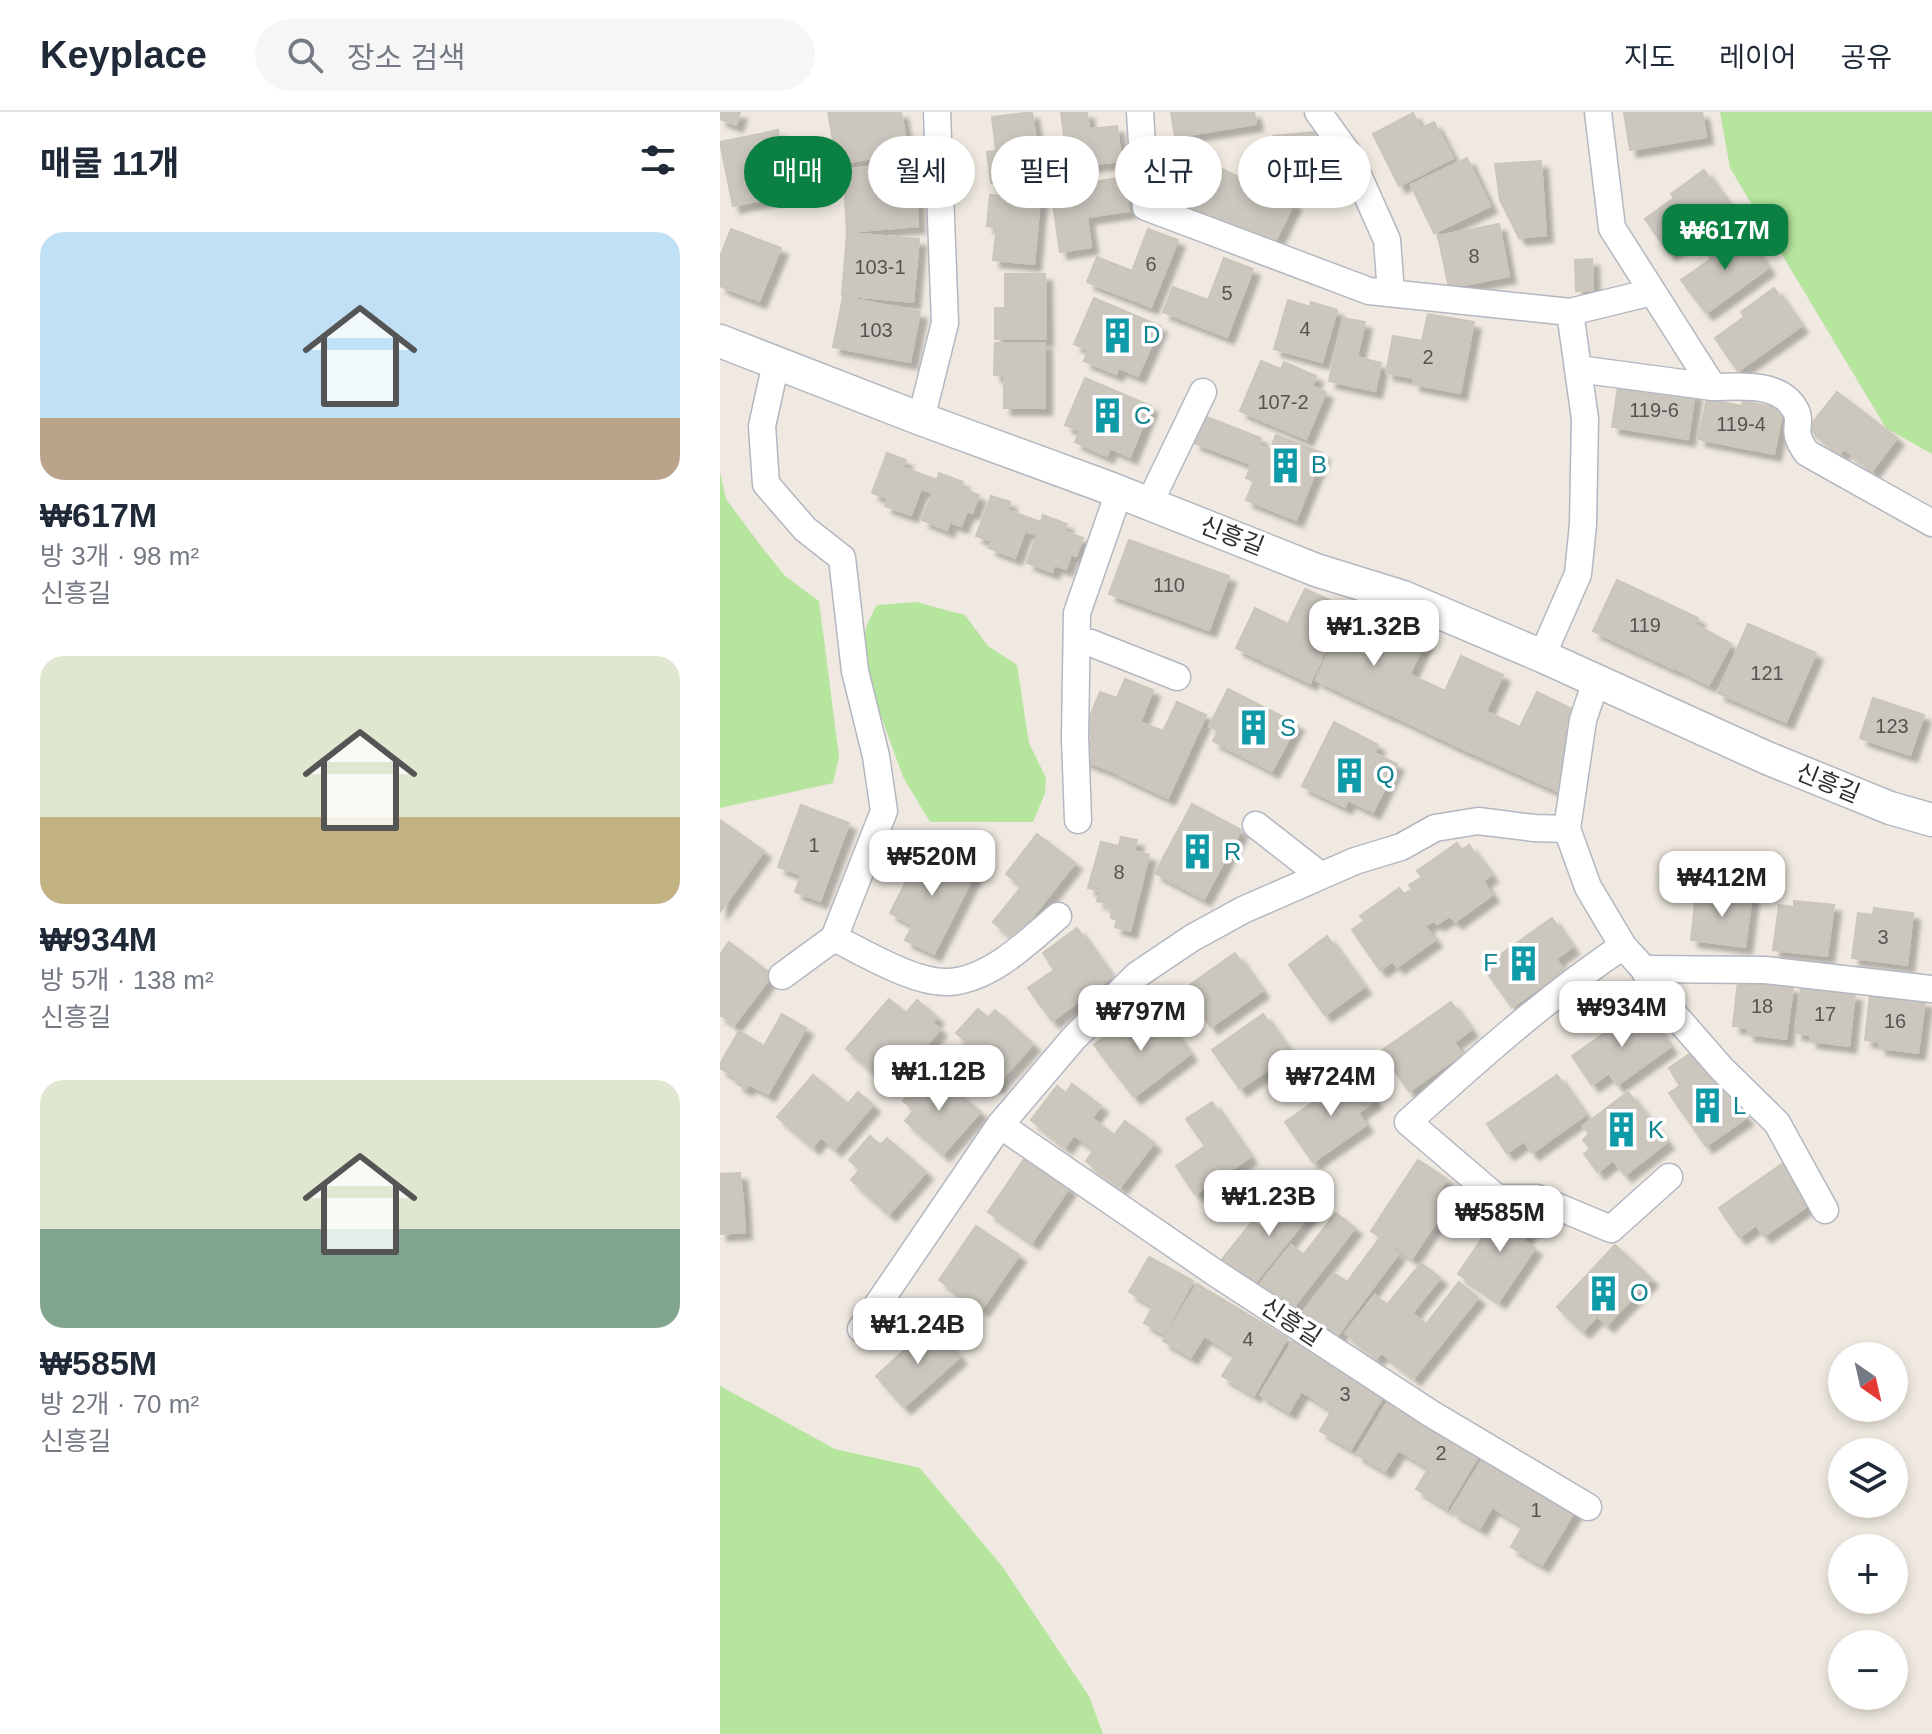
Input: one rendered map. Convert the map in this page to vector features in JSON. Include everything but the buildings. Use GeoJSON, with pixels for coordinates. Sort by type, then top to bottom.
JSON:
{"type":"FeatureCollection","features":[{"type":"Feature","properties":{"kind":"street"},"geometry":{"type":"LineString","coordinates":[[921,419],[945,323],[937,112]]}},
{"type":"Feature","properties":{"kind":"street"},"geometry":{"type":"LineString","coordinates":[[1140,112],[1146,207],[1369,291],[1570,312],[1652,292]]}},
{"type":"Feature","properties":{"kind":"street"},"geometry":{"type":"LineString","coordinates":[[1318,112],[1349,155],[1387,240],[1391,293]]}},
{"type":"Feature","properties":{"kind":"street"},"geometry":{"type":"LineString","coordinates":[[1598,112],[1612,228],[1713,387]]}},
{"type":"Feature","properties":{"kind":"street"},"geometry":{"type":"LineString","coordinates":[[1542,656],[1578,574],[1583,524],[1585,419],[1570,312]]}},
{"type":"Feature","properties":{"kind":"street","name":"신흥길"},"geometry":{"type":"LineString","coordinates":[[720,341],[1316,570],[1403,597],[1801,772],[1890,808],[1932,820]]}},
{"type":"Feature","properties":{"kind":"street"},"geometry":{"type":"LineString","coordinates":[[776,363],[762,426],[766,484],[805,529],[842,558],[855,671],[876,756],[884,811],[834,938],[782,976]]}},
{"type":"Feature","properties":{"kind":"street"},"geometry":{"type":"LineString","coordinates":[[1578,369],[1713,387],[1762,387],[1783,396],[1796,411],[1797,439],[1807,453],[1932,523]]}},
{"type":"Feature","properties":{"kind":"street"},"geometry":{"type":"LineString","coordinates":[[1149,504],[1203,392]]}},
{"type":"Feature","properties":{"kind":"street"},"geometry":{"type":"LineString","coordinates":[[1078,820],[1075,738],[1079,602],[1119,492]]}},
{"type":"Feature","properties":{"kind":"street"},"geometry":{"type":"LineString","coordinates":[[1077,642],[1091,643],[1177,677]]}},
{"type":"Feature","properties":{"kind":"street"},"geometry":{"type":"LineString","coordinates":[[1596,681],[1583,720],[1567,829],[1588,887],[1623,946],[1644,969],[1652,989],[1722,1069],[1777,1123],[1825,1210]]}},
{"type":"Feature","properties":{"kind":"street"},"geometry":{"type":"LineString","coordinates":[[861,1329],[1000,1125],[1073,1039],[1137,975],[1192,938],[1243,910],[1355,861],[1401,847],[1435,828],[1478,821],[1567,829]]}},
{"type":"Feature","properties":{"kind":"street"},"geometry":{"type":"LineString","coordinates":[[1256,825],[1320,875]]}},
{"type":"Feature","properties":{"kind":"street"},"geometry":{"type":"LineString","coordinates":[[834,938],[903,972],[946,982],[969,979],[1017,951],[1058,916]]}},
{"type":"Feature","properties":{"kind":"street"},"geometry":{"type":"LineString","coordinates":[[1623,946],[1583,973],[1475,1061],[1408,1122],[1497,1198],[1537,1198],[1611,1229],[1669,1177]]}},
{"type":"Feature","properties":{"kind":"street"},"geometry":{"type":"LineString","coordinates":[[1644,969],[1765,970],[1932,989]]}},
{"type":"Feature","properties":{"kind":"street","name":"신흥길"},"geometry":{"type":"LineString","coordinates":[[1000,1125],[1214,1272],[1418,1405],[1588,1507]]}},
{"type":"Feature","properties":{"kind":"green space"},"geometry":{"type":"Polygon","coordinates":[[[1720,112],[1932,112],[1932,454],[1886,428],[1730,168],[1720,112]]]}},
{"type":"Feature","properties":{"kind":"green space"},"geometry":{"type":"Polygon","coordinates":[[[720,472],[726,499],[761,546],[785,576],[819,601],[839,757],[833,783],[720,808],[720,472]]]}},
{"type":"Feature","properties":{"kind":"green space"},"geometry":{"type":"Polygon","coordinates":[[[916,602],[965,615],[988,646],[1017,665],[1029,743],[1046,778],[1045,793],[1033,822],[930,822],[903,777],[868,680],[861,646],[877,605],[916,602]]]}},
{"type":"Feature","properties":{"kind":"green space"},"geometry":{"type":"Polygon","coordinates":[[[720,1386],[835,1449],[920,1468],[1002,1566],[1089,1696],[1103,1734],[720,1734],[720,1386]]]}},
{"type":"Feature","properties":{"kind":"place","name":"D"},"geometry":{"type":"Point","coordinates":[1117,335]}},
{"type":"Feature","properties":{"kind":"place","name":"C"},"geometry":{"type":"Point","coordinates":[1108,416]}},
{"type":"Feature","properties":{"kind":"place","name":"B"},"geometry":{"type":"Point","coordinates":[1285,465]}},
{"type":"Feature","properties":{"kind":"place","name":"S"},"geometry":{"type":"Point","coordinates":[1254,728]}},
{"type":"Feature","properties":{"kind":"place","name":"Q"},"geometry":{"type":"Point","coordinates":[1350,775]}},
{"type":"Feature","properties":{"kind":"place","name":"R"},"geometry":{"type":"Point","coordinates":[1198,852]}},
{"type":"Feature","properties":{"kind":"place","name":"F"},"geometry":{"type":"Point","coordinates":[1524,963]}},
{"type":"Feature","properties":{"kind":"place","name":"L"},"geometry":{"type":"Point","coordinates":[1707,1106]}},
{"type":"Feature","properties":{"kind":"place","name":"K"},"geometry":{"type":"Point","coordinates":[1622,1130]}},
{"type":"Feature","properties":{"kind":"place","name":"O"},"geometry":{"type":"Point","coordinates":[1604,1293]}}]}
